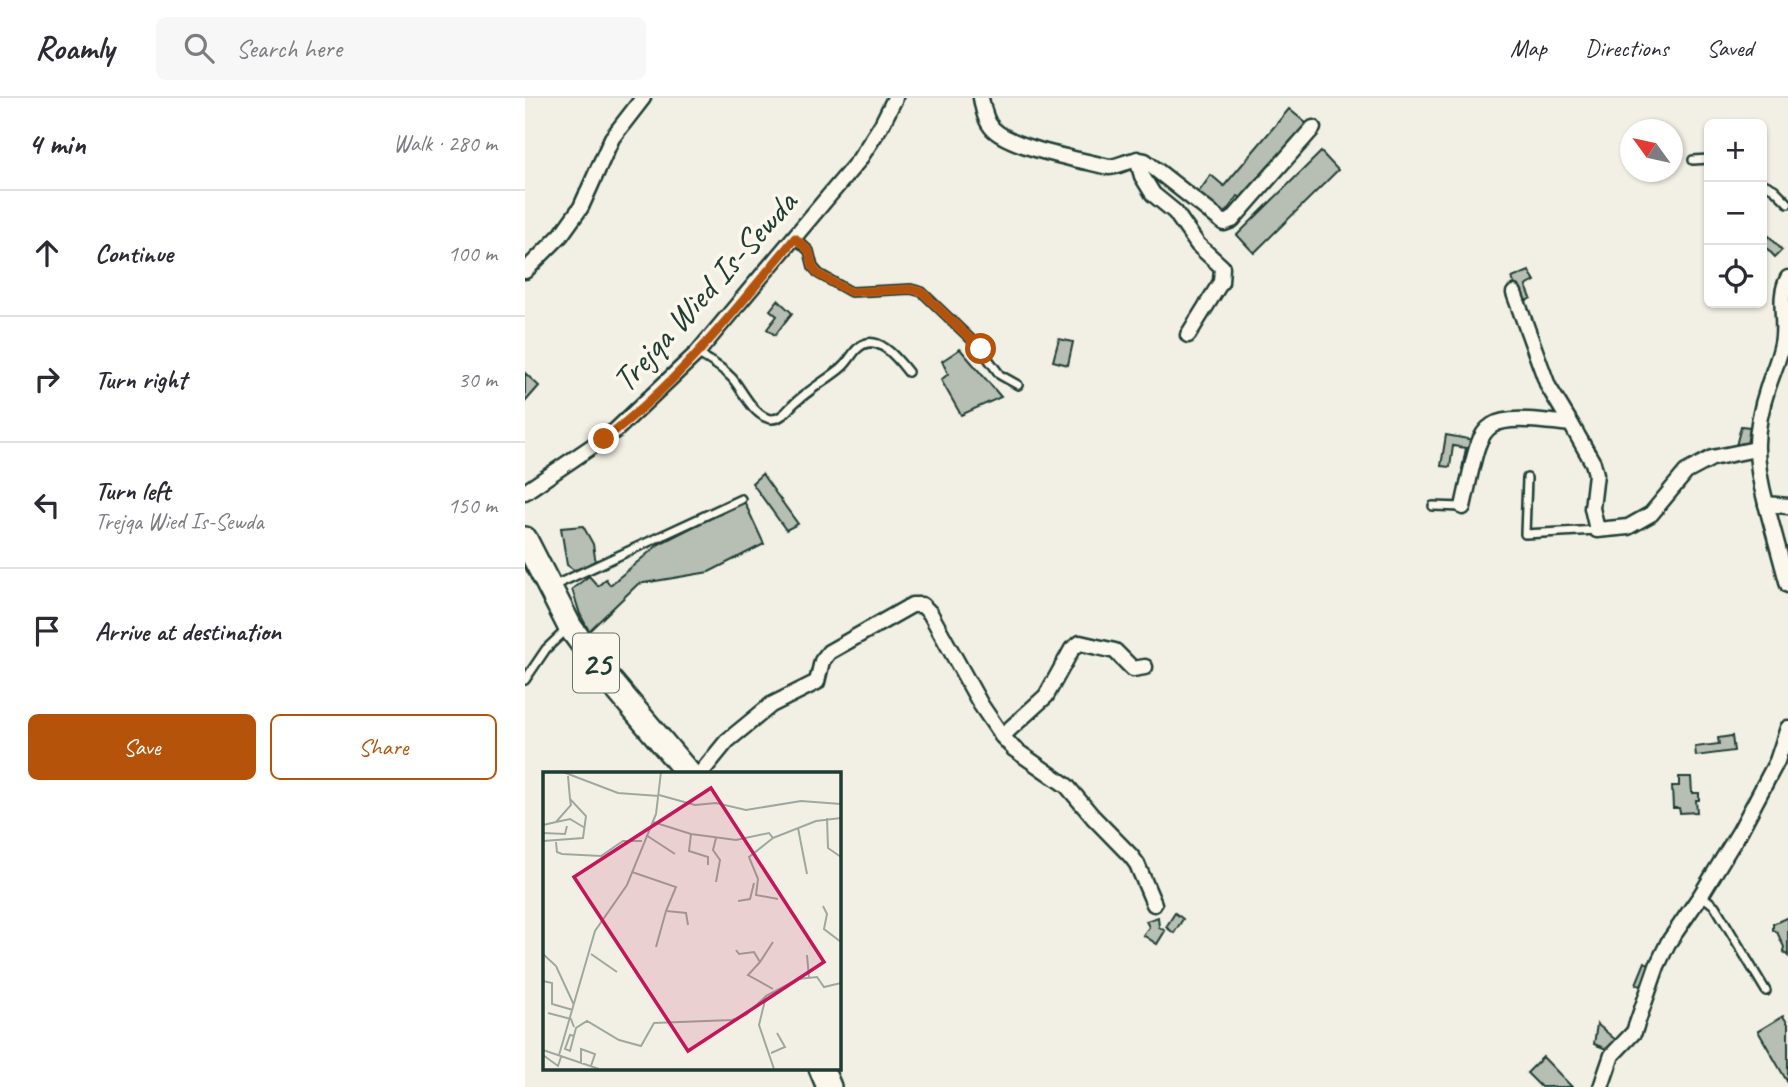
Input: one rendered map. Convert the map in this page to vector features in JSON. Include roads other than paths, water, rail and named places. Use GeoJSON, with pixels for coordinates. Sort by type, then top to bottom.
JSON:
{"type":"FeatureCollection","features":[{"type":"Feature","properties":{"kind":"main road","name":"25"},"geometry":{"type":"LineString","coordinates":[[525,539],[570,626],[606,676],[687,772]]}},
{"type":"Feature","properties":{"kind":"main road"},"geometry":{"type":"LineString","coordinates":[[822,1070],[829,1087]]}},
{"type":"Feature","properties":{"kind":"street"},"geometry":{"type":"LineString","coordinates":[[525,271],[561,235],[581,207],[612,138],[643,98]]}},
{"type":"Feature","properties":{"kind":"street","name":"Trejqa Wied Is-Sewda"},"geometry":{"type":"LineString","coordinates":[[525,492],[616,430],[697,353],[859,160],[895,98]]}},
{"type":"Feature","properties":{"kind":"street"},"geometry":{"type":"LineString","coordinates":[[981,98],[985,116],[992,128],[1005,137],[1109,167],[1137,159],[1158,169],[1220,221],[1228,222],[1313,128]]}},
{"type":"Feature","properties":{"kind":"street"},"geometry":{"type":"LineString","coordinates":[[1137,159],[1142,176],[1153,194],[1175,212],[1198,245],[1222,267],[1221,282],[1188,335]]}},
{"type":"Feature","properties":{"kind":"street"},"geometry":{"type":"LineString","coordinates":[[1788,278],[1783,286],[1781,306],[1783,336],[1761,407],[1756,449],[1756,464],[1788,585]]}},
{"type":"Feature","properties":{"kind":"street"},"geometry":{"type":"LineString","coordinates":[[1514,293],[1548,386],[1593,463],[1596,474],[1592,508],[1597,530],[1628,527],[1651,514],[1686,472],[1712,458],[1756,449]]}},
{"type":"Feature","properties":{"kind":"street"},"geometry":{"type":"LineString","coordinates":[[1463,507],[1478,440],[1491,424],[1527,419],[1571,425]]}},
{"type":"Feature","properties":{"kind":"street"},"geometry":{"type":"LineString","coordinates":[[1766,504],[1788,506]]}},
{"type":"Feature","properties":{"kind":"street"},"geometry":{"type":"LineString","coordinates":[[702,772],[727,741],[771,705],[817,682],[821,661],[829,652],[873,629],[899,611],[917,604],[930,613],[981,705],[1002,736],[1014,749],[1067,786],[1087,811],[1131,856],[1154,904]]}},
{"type":"Feature","properties":{"kind":"street"},"geometry":{"type":"LineString","coordinates":[[1002,736],[1046,695],[1072,649],[1080,643],[1115,651],[1133,669],[1145,667]]}},
{"type":"Feature","properties":{"kind":"street"},"geometry":{"type":"LineString","coordinates":[[1601,1087],[1612,1055],[1634,1032],[1668,943],[1740,831],[1771,771],[1788,728]]}},
{"type":"Feature","properties":{"kind":"lane"},"geometry":{"type":"LineString","coordinates":[[1693,160],[1704,159]]}},
{"type":"Feature","properties":{"kind":"lane"},"geometry":{"type":"LineString","coordinates":[[1767,186],[1788,203]]}},
{"type":"Feature","properties":{"kind":"lane"},"geometry":{"type":"LineString","coordinates":[[795,238],[809,251],[813,267],[818,274],[851,292],[911,289],[922,292],[981,349],[1000,375],[1019,385]]}},
{"type":"Feature","properties":{"kind":"lane"},"geometry":{"type":"LineString","coordinates":[[697,353],[720,367],[732,378],[757,411],[773,419],[783,416],[812,388],[840,370],[857,348],[865,344],[885,347],[894,352],[908,372]]}},
{"type":"Feature","properties":{"kind":"lane"},"geometry":{"type":"LineString","coordinates":[[1527,478],[1525,534],[1597,530]]}},
{"type":"Feature","properties":{"kind":"lane"},"geometry":{"type":"LineString","coordinates":[[551,587],[741,499]]}},
{"type":"Feature","properties":{"kind":"lane"},"geometry":{"type":"LineString","coordinates":[[1433,506],[1463,507]]}},
{"type":"Feature","properties":{"kind":"lane"},"geometry":{"type":"LineString","coordinates":[[525,680],[546,649],[570,626]]}},
{"type":"Feature","properties":{"kind":"lane"},"geometry":{"type":"LineString","coordinates":[[1701,895],[1715,906],[1766,991]]}}]}
